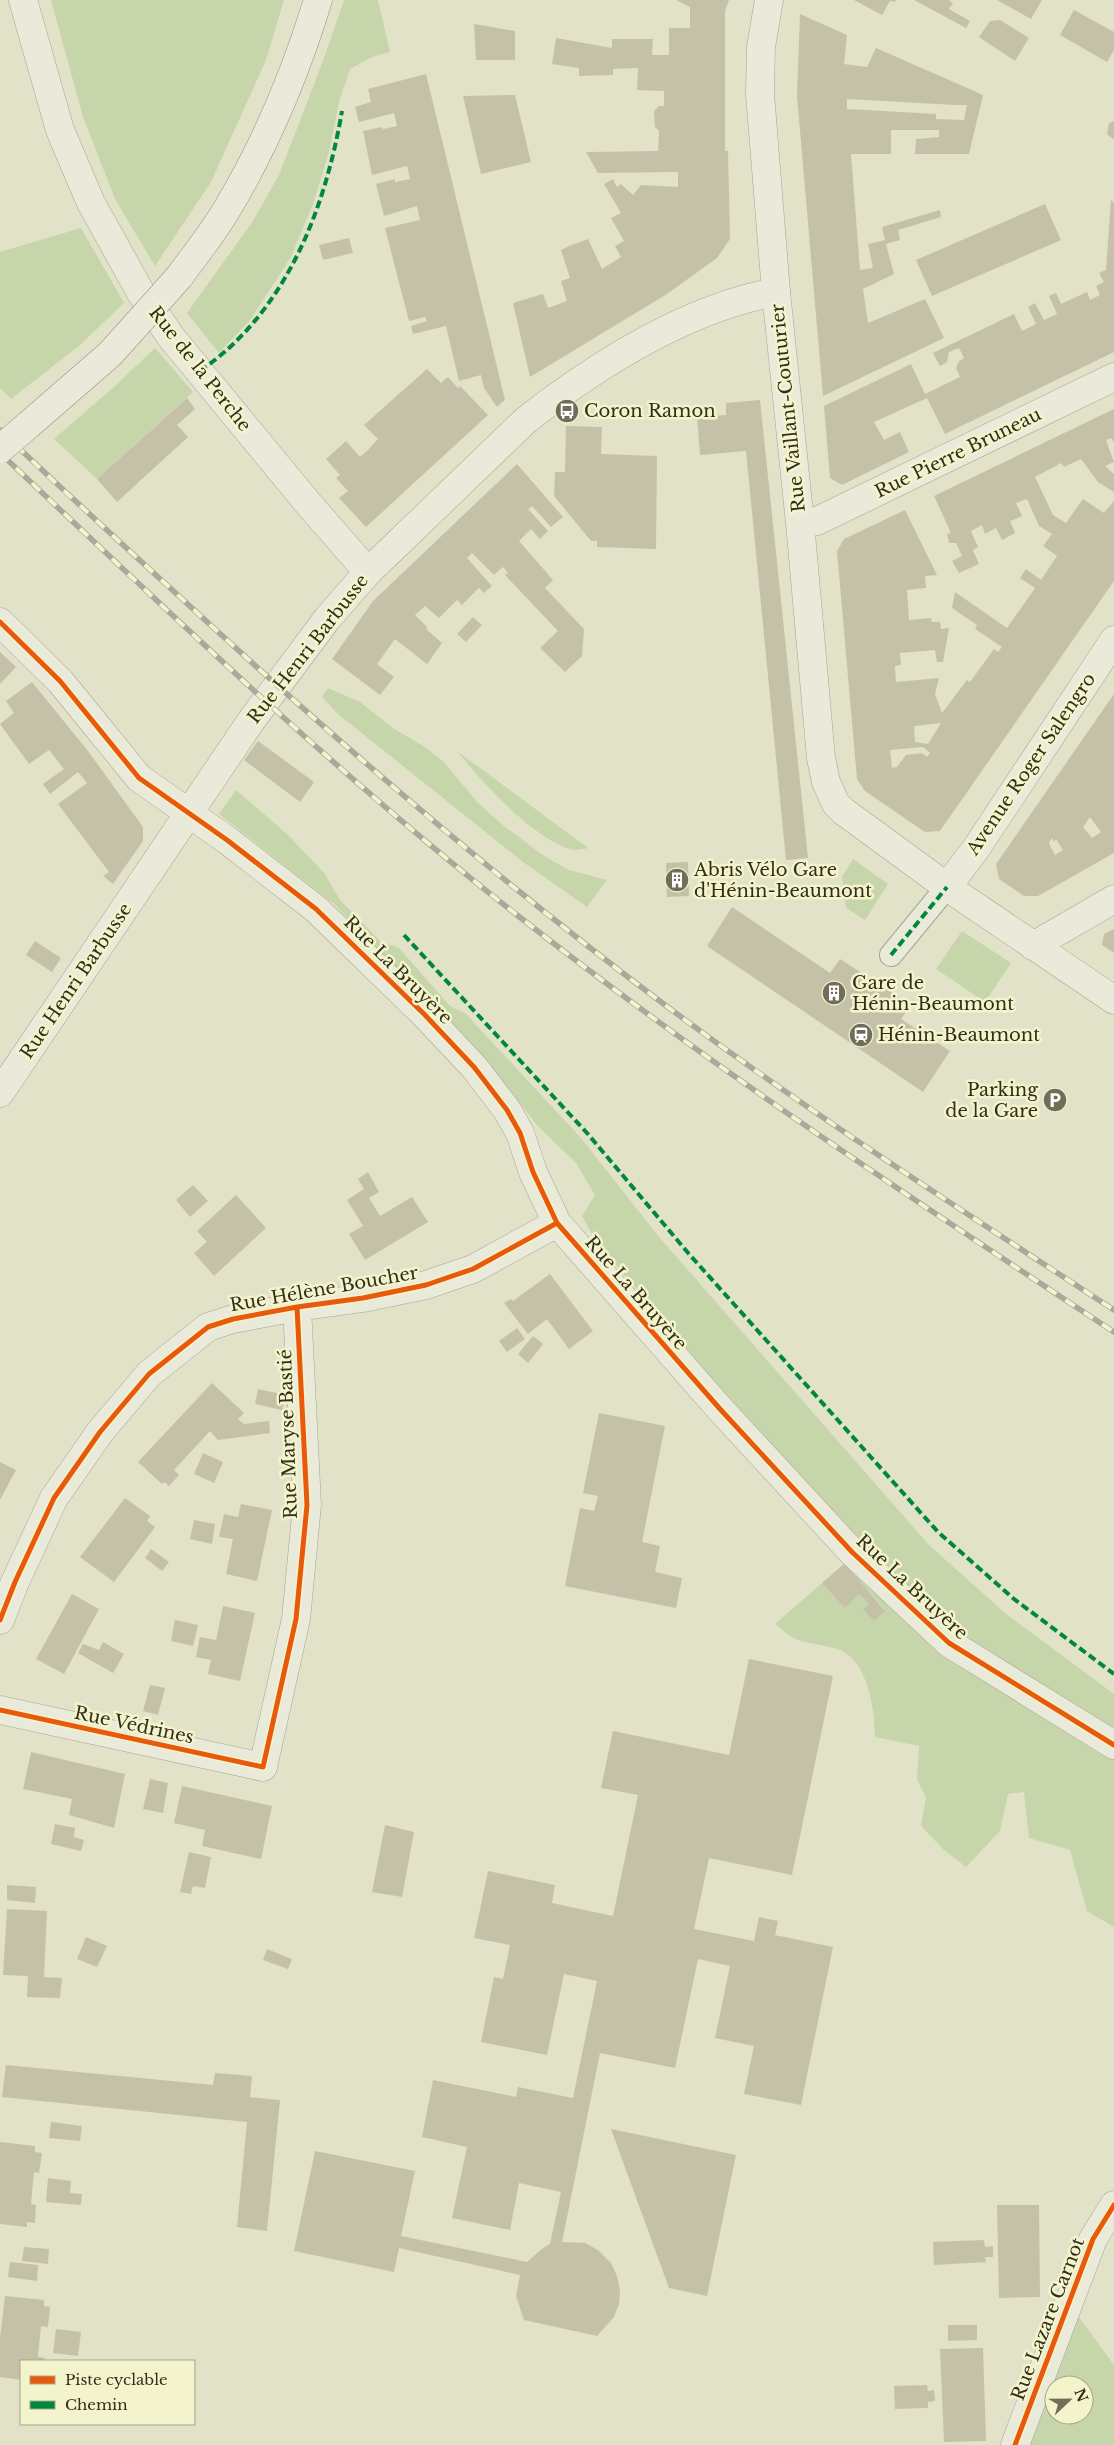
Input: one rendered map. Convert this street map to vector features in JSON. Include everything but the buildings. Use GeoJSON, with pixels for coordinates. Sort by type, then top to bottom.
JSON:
{"type":"FeatureCollection","features":[{"type":"Feature","properties":{"kind":"street","name":"Rue de la Perche"},"geometry":{"type":"LineString","coordinates":[[23,0],[60,130],[91,203],[137,285],[171,337],[307,502],[368,572]]}},
{"type":"Feature","properties":{"kind":"street"},"geometry":{"type":"LineString","coordinates":[[0,449],[110,354],[179,277],[227,209],[250,168],[284,94],[318,0]]}},
{"type":"Feature","properties":{"kind":"street","name":"Rue Vaillant-Couturier"},"geometry":{"type":"LineString","coordinates":[[769,0],[761,46],[760,94],[776,292],[800,523],[821,758],[826,782],[836,804],[947,887]]}},
{"type":"Feature","properties":{"kind":"street","name":"Rue Henri Barbusse"},"geometry":{"type":"LineString","coordinates":[[0,1093],[259,710],[327,619],[368,572],[526,420],[552,400],[597,370],[694,317],[755,296],[776,292]]}},
{"type":"Feature","properties":{"kind":"street","name":"Rue Pierre Bruneau"},"geometry":{"type":"LineString","coordinates":[[800,523],[822,518],[1114,377]]}},
{"type":"Feature","properties":{"kind":"street","name":"Rue La Bruyère"},"geometry":{"type":"LineString","coordinates":[[0,622],[70,693],[139,778],[241,850],[316,909],[424,1014],[474,1067],[507,1110],[520,1133],[533,1172],[557,1223],[720,1409],[852,1552],[949,1643],[1114,1745]]}},
{"type":"Feature","properties":{"kind":"street","name":"Avenue Roger Salengro"},"geometry":{"type":"LineString","coordinates":[[947,887],[977,847],[1114,640]]}},
{"type":"Feature","properties":{"kind":"street"},"geometry":{"type":"LineString","coordinates":[[891,955],[947,887],[1114,1000]]}},
{"type":"Feature","properties":{"kind":"street"},"geometry":{"type":"LineString","coordinates":[[1033,946],[1114,899]]}},
{"type":"Feature","properties":{"kind":"street","name":"Rue Hélène Boucher"},"geometry":{"type":"LineString","coordinates":[[0,1620],[15,1582],[54,1498],[100,1432],[150,1374],[208,1327],[233,1319],[297,1307],[363,1298],[426,1285],[473,1269],[557,1223]]}},
{"type":"Feature","properties":{"kind":"street","name":"Rue Maryse Bastié"},"geometry":{"type":"LineString","coordinates":[[262,1767],[296,1619],[307,1505],[297,1307]]}},
{"type":"Feature","properties":{"kind":"street","name":"Rue Védrines"},"geometry":{"type":"LineString","coordinates":[[0,1710],[262,1767]]}},
{"type":"Feature","properties":{"kind":"street","name":"Rue Lazare Carnot"},"geometry":{"type":"LineString","coordinates":[[1015,2445],[1093,2239],[1114,2205]]}},
{"type":"Feature","properties":{"kind":"green space"},"geometry":{"type":"Polygon","coordinates":[[[51,0],[284,0],[266,60],[211,182],[155,266],[115,199],[83,117],[51,0]]]}},
{"type":"Feature","properties":{"kind":"green space"},"geometry":{"type":"Polygon","coordinates":[[[344,0],[378,0],[390,52],[372,57],[350,69],[339,102],[329,152],[313,204],[291,257],[251,319],[219,353],[187,313],[253,221],[279,175],[323,61],[344,0]]]}},
{"type":"Feature","properties":{"kind":"green space"},"geometry":{"type":"Polygon","coordinates":[[[81,228],[124,303],[80,345],[11,399],[0,388],[0,252],[81,228]]]}},
{"type":"Feature","properties":{"kind":"green space"},"geometry":{"type":"Polygon","coordinates":[[[155,348],[193,392],[97,479],[54,439],[155,348]]]}},
{"type":"Feature","properties":{"kind":"green space"},"geometry":{"type":"Polygon","coordinates":[[[328,688],[360,702],[393,728],[425,747],[444,762],[478,803],[504,826],[544,856],[569,870],[607,880],[587,907],[523,862],[338,714],[322,697],[328,688]]]}},
{"type":"Feature","properties":{"kind":"green space"},"geometry":{"type":"Polygon","coordinates":[[[457,751],[588,848],[569,849],[551,841],[536,831],[492,791],[457,751]]]}},
{"type":"Feature","properties":{"kind":"green space"},"geometry":{"type":"Polygon","coordinates":[[[236,790],[287,834],[324,873],[340,900],[381,942],[399,948],[450,1006],[466,1014],[581,1138],[659,1237],[929,1545],[1005,1613],[1114,1694],[1114,1927],[1087,1911],[1070,1850],[1029,1838],[1024,1792],[1008,1794],[1000,1831],[966,1867],[943,1849],[921,1826],[926,1797],[917,1780],[919,1746],[875,1737],[874,1714],[868,1689],[864,1677],[851,1657],[842,1651],[830,1647],[793,1638],[775,1624],[822,1583],[845,1607],[859,1594],[869,1604],[864,1610],[874,1621],[885,1610],[845,1563],[728,1398],[595,1240],[582,1216],[595,1195],[576,1163],[537,1125],[488,1063],[334,904],[219,814],[236,790]]]}},
{"type":"Feature","properties":{"kind":"green space"},"geometry":{"type":"Polygon","coordinates":[[[853,859],[888,884],[865,920],[846,908],[842,877],[853,859]]]}},
{"type":"Feature","properties":{"kind":"green space"},"geometry":{"type":"Polygon","coordinates":[[[962,931],[1011,963],[985,1002],[936,969],[962,931]]]}},
{"type":"Feature","properties":{"kind":"green space"},"geometry":{"type":"Polygon","coordinates":[[[1068,2302],[1114,2365],[1114,2445],[1015,2445],[1068,2302]]]}},
{"type":"Feature","properties":{"kind":"railway"},"geometry":{"type":"LineString","coordinates":[[0,430],[104,528],[349,749],[473,854],[600,956],[775,1084],[887,1161],[1114,1310]]}},
{"type":"Feature","properties":{"kind":"railway"},"geometry":{"type":"LineString","coordinates":[[0,453],[253,690],[383,805],[517,915],[662,1025],[736,1078],[886,1181],[1114,1332]]}},
{"type":"Feature","properties":{"kind":"marked path"},"geometry":{"type":"LineString","coordinates":[[200,371],[230,347],[256,319],[278,289],[297,256],[325,185],[342,111]]}},
{"type":"Feature","properties":{"kind":"marked path"},"geometry":{"type":"LineString","coordinates":[[891,955],[947,887]]}},
{"type":"Feature","properties":{"kind":"marked path"},"geometry":{"type":"LineString","coordinates":[[404,935],[587,1133],[689,1254],[938,1532],[1014,1599],[1114,1674]]}},
{"type":"Feature","properties":{"kind":"cycle path"},"geometry":{"type":"LineString","coordinates":[[0,622],[60,681],[139,778],[227,840],[316,909],[424,1014],[474,1067],[507,1110],[520,1133],[533,1172],[557,1223],[720,1409],[852,1552],[949,1643],[1114,1745]]}},
{"type":"Feature","properties":{"kind":"cycle path"},"geometry":{"type":"LineString","coordinates":[[0,1620],[15,1582],[54,1498],[100,1432],[149,1374],[208,1327],[233,1319],[297,1307],[363,1298],[426,1285],[473,1269],[557,1223]]}},
{"type":"Feature","properties":{"kind":"cycle path"},"geometry":{"type":"LineString","coordinates":[[0,1710],[263,1767],[296,1619],[307,1505],[297,1307]]}},
{"type":"Feature","properties":{"kind":"cycle path"},"geometry":{"type":"LineString","coordinates":[[1015,2445],[1093,2239],[1114,2205]]}},
{"type":"Feature","properties":{"kind":"place","name":"Coron Ramon"},"geometry":{"type":"Point","coordinates":[567,411]}},
{"type":"Feature","properties":{"kind":"place","name":"Abris Vélo Gare d'Hénin-Beaumont"},"geometry":{"type":"Point","coordinates":[677,880]}},
{"type":"Feature","properties":{"kind":"place","name":"Gare de Hénin-Beaumont"},"geometry":{"type":"Point","coordinates":[834,993]}},
{"type":"Feature","properties":{"kind":"place","name":"Hénin-Beaumont"},"geometry":{"type":"Point","coordinates":[861,1035]}},
{"type":"Feature","properties":{"kind":"place","name":"Parking de la Gare"},"geometry":{"type":"Point","coordinates":[1055,1100]}}]}
